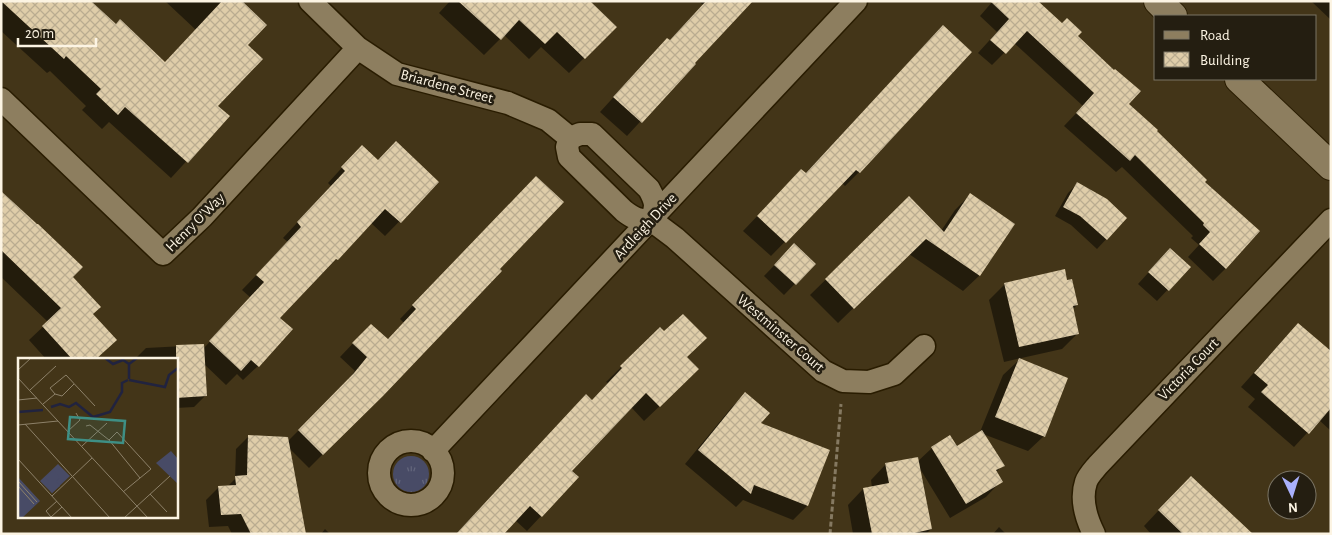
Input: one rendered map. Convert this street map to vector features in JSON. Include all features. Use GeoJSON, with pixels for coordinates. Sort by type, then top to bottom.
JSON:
{"type":"FeatureCollection","features":[{"type":"Feature","properties":{"kind":"street","name":"Briardene Street"},"geometry":{"type":"LineString","coordinates":[[310,1],[358,48],[398,74],[508,103],[548,120],[570,138]]}},
{"type":"Feature","properties":{"kind":"street","name":"Ardleigh Drive"},"geometry":{"type":"LineString","coordinates":[[433,451],[856,1]]}},
{"type":"Feature","properties":{"kind":"street"},"geometry":{"type":"LineString","coordinates":[[1158,1],[1172,15]]}},
{"type":"Feature","properties":{"kind":"street","name":"Henry O'Way"},"geometry":{"type":"LineString","coordinates":[[1,100],[163,254],[202,217],[358,48]]}},
{"type":"Feature","properties":{"kind":"street"},"geometry":{"type":"LineString","coordinates":[[1240,80],[1331,166]]}},
{"type":"Feature","properties":{"kind":"street"},"geometry":{"type":"LineString","coordinates":[[580,134],[592,134],[649,189],[655,200],[655,210],[651,220],[641,221],[624,211],[569,157],[567,147],[570,138],[580,134]]}},
{"type":"Feature","properties":{"kind":"street","name":"Westminster Court"},"geometry":{"type":"LineString","coordinates":[[651,220],[675,238],[823,371],[842,381],[869,382],[894,374],[924,346]]}},
{"type":"Feature","properties":{"kind":"street","name":"Victoria Court"},"geometry":{"type":"LineString","coordinates":[[1094,534],[1086,517],[1084,498],[1086,481],[1098,465],[1331,220]]}},
{"type":"Feature","properties":{"kind":"path"},"geometry":{"type":"LineString","coordinates":[[830,534],[842,381]]}},
{"type":"Feature","properties":{"kind":"green space"},"geometry":{"type":"Polygon","coordinates":[[[411,456],[418,457],[424,461],[428,467],[428,481],[424,487],[418,491],[411,492],[404,491],[398,487],[394,481],[393,474],[394,467],[398,461],[404,457],[411,456]]]}},
{"type":"Feature","properties":{"kind":"building"},"geometry":{"type":"Polygon","coordinates":[[[1,1],[91,1],[116,24],[120,19],[165,62],[222,1],[242,1],[267,25],[248,45],[263,59],[218,106],[230,116],[188,163],[125,107],[118,115],[96,94],[101,89],[66,56],[64,59],[1,1]]]}},
{"type":"Feature","properties":{"kind":"building"},"geometry":{"type":"Polygon","coordinates":[[[458,1],[590,1],[617,27],[585,59],[557,32],[545,44],[519,20],[501,40],[458,1]]]}},
{"type":"Feature","properties":{"kind":"building"},"geometry":{"type":"Polygon","coordinates":[[[706,1],[753,1],[642,123],[613,97],[667,38],[670,40],[706,1]]]}},
{"type":"Feature","properties":{"kind":"building"},"geometry":{"type":"Polygon","coordinates":[[[990,1],[1038,1],[1062,23],[1067,18],[1082,32],[1078,36],[1114,70],[1141,91],[1129,104],[1158,130],[1207,180],[1205,182],[1260,231],[1226,269],[1199,244],[1210,232],[1203,225],[1204,223],[1135,155],[1130,161],[1076,113],[1094,93],[1027,31],[1006,54],[990,40],[1009,19],[990,1]]]}},
{"type":"Feature","properties":{"kind":"building"},"geometry":{"type":"Polygon","coordinates":[[[943,25],[972,52],[860,173],[856,170],[786,243],[757,216],[801,169],[806,173],[943,25]]]}},
{"type":"Feature","properties":{"kind":"building"},"geometry":{"type":"Polygon","coordinates":[[[396,141],[439,182],[401,223],[385,209],[338,260],[336,259],[280,318],[293,329],[259,367],[251,360],[241,371],[209,341],[264,282],[256,275],[301,227],[297,222],[345,171],[341,167],[362,145],[378,160],[396,141]]]}},
{"type":"Feature","properties":{"kind":"building"},"geometry":{"type":"Polygon","coordinates":[[[536,176],[564,202],[500,269],[502,271],[383,396],[323,455],[298,430],[354,373],[367,357],[352,343],[371,324],[388,339],[416,309],[412,305],[536,176]]]}},
{"type":"Feature","properties":{"kind":"building"},"geometry":{"type":"Polygon","coordinates":[[[1077,182],[1107,199],[1127,218],[1107,240],[1080,216],[1063,207],[1077,182]]]}},
{"type":"Feature","properties":{"kind":"building"},"geometry":{"type":"Polygon","coordinates":[[[1,191],[83,267],[73,277],[101,307],[93,314],[117,340],[97,358],[71,358],[42,326],[61,308],[1,250],[1,191]]]}},
{"type":"Feature","properties":{"kind":"building"},"geometry":{"type":"Polygon","coordinates":[[[970,193],[1015,224],[980,276],[926,239],[854,309],[825,279],[909,196],[944,232],[970,193]]]}},
{"type":"Feature","properties":{"kind":"building"},"geometry":{"type":"Polygon","coordinates":[[[794,243],[816,264],[796,285],[774,265],[794,243]]]}},
{"type":"Feature","properties":{"kind":"building"},"geometry":{"type":"Polygon","coordinates":[[[1170,248],[1191,267],[1169,291],[1148,272],[1170,248]]]}},
{"type":"Feature","properties":{"kind":"building"},"geometry":{"type":"Polygon","coordinates":[[[1065,269],[1067,280],[1072,279],[1078,305],[1073,306],[1079,334],[1019,347],[1004,283],[1065,269]]]}},
{"type":"Feature","properties":{"kind":"building"},"geometry":{"type":"Polygon","coordinates":[[[683,314],[707,338],[687,357],[699,369],[660,407],[646,393],[572,471],[579,477],[542,517],[530,506],[504,534],[456,534],[586,394],[592,400],[622,368],[620,366],[660,327],[664,331],[683,314]]]}},
{"type":"Feature","properties":{"kind":"building"},"geometry":{"type":"Polygon","coordinates":[[[1298,323],[1331,351],[1331,408],[1309,434],[1261,392],[1268,385],[1254,373],[1298,323]]]}},
{"type":"Feature","properties":{"kind":"building"},"geometry":{"type":"Polygon","coordinates":[[[204,344],[207,396],[178,398],[178,358],[176,358],[176,345],[204,344]]]}},
{"type":"Feature","properties":{"kind":"building"},"geometry":{"type":"Polygon","coordinates":[[[1019,358],[1068,378],[1045,437],[995,417],[1019,358]]]}},
{"type":"Feature","properties":{"kind":"building"},"geometry":{"type":"Polygon","coordinates":[[[745,392],[770,413],[761,423],[830,450],[808,506],[754,485],[751,494],[698,450],[745,392]]]}},
{"type":"Feature","properties":{"kind":"building"},"geometry":{"type":"Polygon","coordinates":[[[982,430],[1005,466],[996,470],[1003,482],[966,504],[931,447],[950,435],[957,446],[982,430]]]}},
{"type":"Feature","properties":{"kind":"building"},"geometry":{"type":"Polygon","coordinates":[[[248,435],[288,437],[306,534],[251,534],[241,514],[221,515],[218,486],[236,485],[235,476],[247,475],[248,435]]]}},
{"type":"Feature","properties":{"kind":"building"},"geometry":{"type":"Polygon","coordinates":[[[918,457],[932,529],[910,534],[872,534],[863,488],[889,483],[885,463],[918,457]]]}},
{"type":"Feature","properties":{"kind":"building"},"geometry":{"type":"Polygon","coordinates":[[[1191,476],[1253,534],[1183,534],[1158,510],[1191,476]]]}}]}
